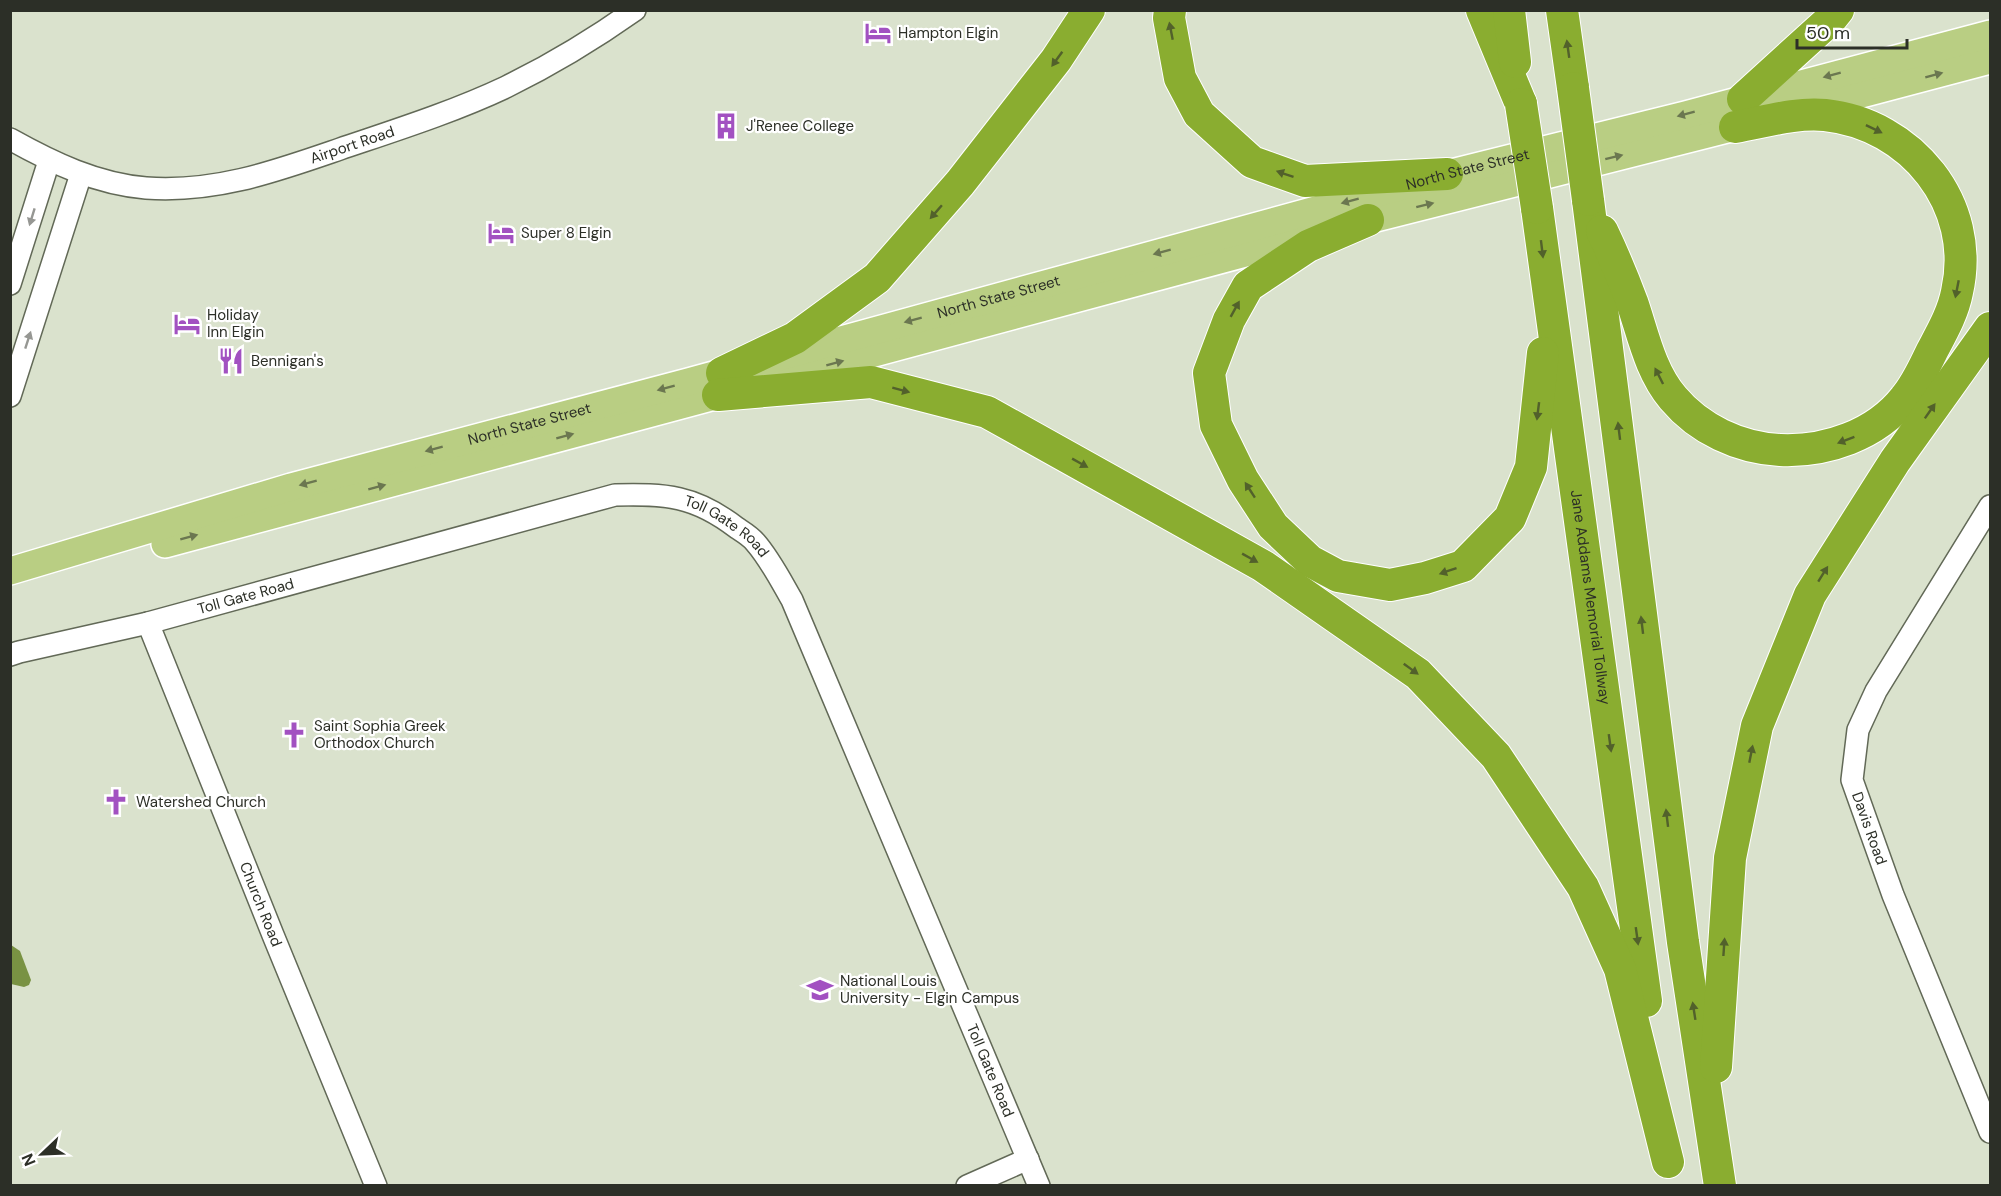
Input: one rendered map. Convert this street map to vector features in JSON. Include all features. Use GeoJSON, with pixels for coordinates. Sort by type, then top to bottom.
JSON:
{"type":"FeatureCollection","features":[{"type":"Feature","properties":{"kind":"highway"},"geometry":{"type":"LineString","coordinates":[[720,384],[795,338],[878,278],[960,183],[1056,60],[1089,10]]}},
{"type":"Feature","properties":{"kind":"highway"},"geometry":{"type":"LineString","coordinates":[[1170,10],[1169,18],[1180,78],[1199,114],[1252,162],[1305,181],[1447,174]]}},
{"type":"Feature","properties":{"kind":"highway"},"geometry":{"type":"LineString","coordinates":[[1482,10],[1521,104]]}},
{"type":"Feature","properties":{"kind":"highway","name":"Jane Addams Memorial Tollway"},"geometry":{"type":"LineString","coordinates":[[1509,10],[1670,1174]]}},
{"type":"Feature","properties":{"kind":"highway"},"geometry":{"type":"LineString","coordinates":[[1562,10],[1683,942],[1720,1185]]}},
{"type":"Feature","properties":{"kind":"highway"},"geometry":{"type":"LineString","coordinates":[[1739,113],[1838,10]]}},
{"type":"Feature","properties":{"kind":"highway"},"geometry":{"type":"LineString","coordinates":[[1588,200],[1618,266],[1648,353],[1662,383],[1672,397],[1692,416],[1726,438],[1771,450],[1825,447],[1855,436],[1886,417],[1906,397],[1920,375],[1951,314],[1959,279],[1960,250],[1948,204],[1930,171],[1916,156],[1895,139],[1857,121],[1822,115],[1739,113]]}},
{"type":"Feature","properties":{"kind":"highway"},"geometry":{"type":"LineString","coordinates":[[1368,219],[1308,246],[1248,286],[1229,320],[1209,373],[1216,425],[1243,480],[1273,526],[1310,561],[1338,576],[1390,585],[1425,578],[1462,566],[1510,518],[1532,467],[1541,388],[1548,290]]}},
{"type":"Feature","properties":{"kind":"highway"},"geometry":{"type":"LineString","coordinates":[[1712,1131],[1731,858],[1757,726],[1810,595],[1895,461],[1990,328]]}},
{"type":"Feature","properties":{"kind":"highway"},"geometry":{"type":"LineString","coordinates":[[720,384],[871,382],[987,412],[1263,566],[1418,674],[1496,756],[1583,887],[1620,969],[1670,1174]]}},
{"type":"Feature","properties":{"kind":"main road","name":"North State Street"},"geometry":{"type":"LineString","coordinates":[[23,568],[291,487],[720,384],[1368,219],[1739,113],[1990,34]]}},
{"type":"Feature","properties":{"kind":"main road","name":"North State Street"},"geometry":{"type":"LineString","coordinates":[[10,585],[720,384],[1447,174],[1990,60]]}},
{"type":"Feature","properties":{"kind":"main road"},"geometry":{"type":"LineString","coordinates":[[10,553],[23,568]]}},
{"type":"Feature","properties":{"kind":"street","name":"Airport Road"},"geometry":{"type":"LineString","coordinates":[[10,139],[49,161],[81,174],[114,183],[145,188],[182,189],[219,185],[268,173],[427,120],[505,87],[592,40],[635,10]]}},
{"type":"Feature","properties":{"kind":"street"},"geometry":{"type":"LineString","coordinates":[[10,284],[49,161]]}},
{"type":"Feature","properties":{"kind":"street"},"geometry":{"type":"LineString","coordinates":[[10,396],[81,174]]}},
{"type":"Feature","properties":{"kind":"street","name":"Toll Gate Road"},"geometry":{"type":"LineString","coordinates":[[13,651],[148,623],[615,495],[652,494],[687,499],[723,517],[755,541],[792,600],[1039,1185]]}},
{"type":"Feature","properties":{"kind":"street","name":"Davis Road"},"geometry":{"type":"LineString","coordinates":[[1990,506],[1876,691],[1858,730],[1852,780],[1893,895],[1990,1132]]}},
{"type":"Feature","properties":{"kind":"street","name":"Church Road"},"geometry":{"type":"LineString","coordinates":[[148,623],[376,1185]]}},
{"type":"Feature","properties":{"kind":"street"},"geometry":{"type":"LineString","coordinates":[[967,1185],[1028,1159]]}},
{"type":"Feature","properties":{"kind":"shaded area"},"geometry":{"type":"Polygon","coordinates":[[[11,945],[20,951],[31,980],[29,985],[24,987],[11,984],[11,945]]]}},
{"type":"Feature","properties":{"kind":"place","name":"Hampton Elgin"},"geometry":{"type":"Point","coordinates":[878,33]}},
{"type":"Feature","properties":{"kind":"place","name":"J'Renee College"},"geometry":{"type":"Point","coordinates":[726,126]}},
{"type":"Feature","properties":{"kind":"place","name":"Super 8 Elgin"},"geometry":{"type":"Point","coordinates":[501,233]}},
{"type":"Feature","properties":{"kind":"place","name":"Holiday Inn Elgin"},"geometry":{"type":"Point","coordinates":[187,324]}},
{"type":"Feature","properties":{"kind":"place","name":"Bennigan's"},"geometry":{"type":"Point","coordinates":[231,361]}},
{"type":"Feature","properties":{"kind":"place","name":"Saint Sophia Greek Orthodox Church"},"geometry":{"type":"Point","coordinates":[294,735]}},
{"type":"Feature","properties":{"kind":"place","name":"Watershed Church"},"geometry":{"type":"Point","coordinates":[116,802]}},
{"type":"Feature","properties":{"kind":"place","name":"National Louis University - Elgin Campus"},"geometry":{"type":"Point","coordinates":[820,990]}}]}
